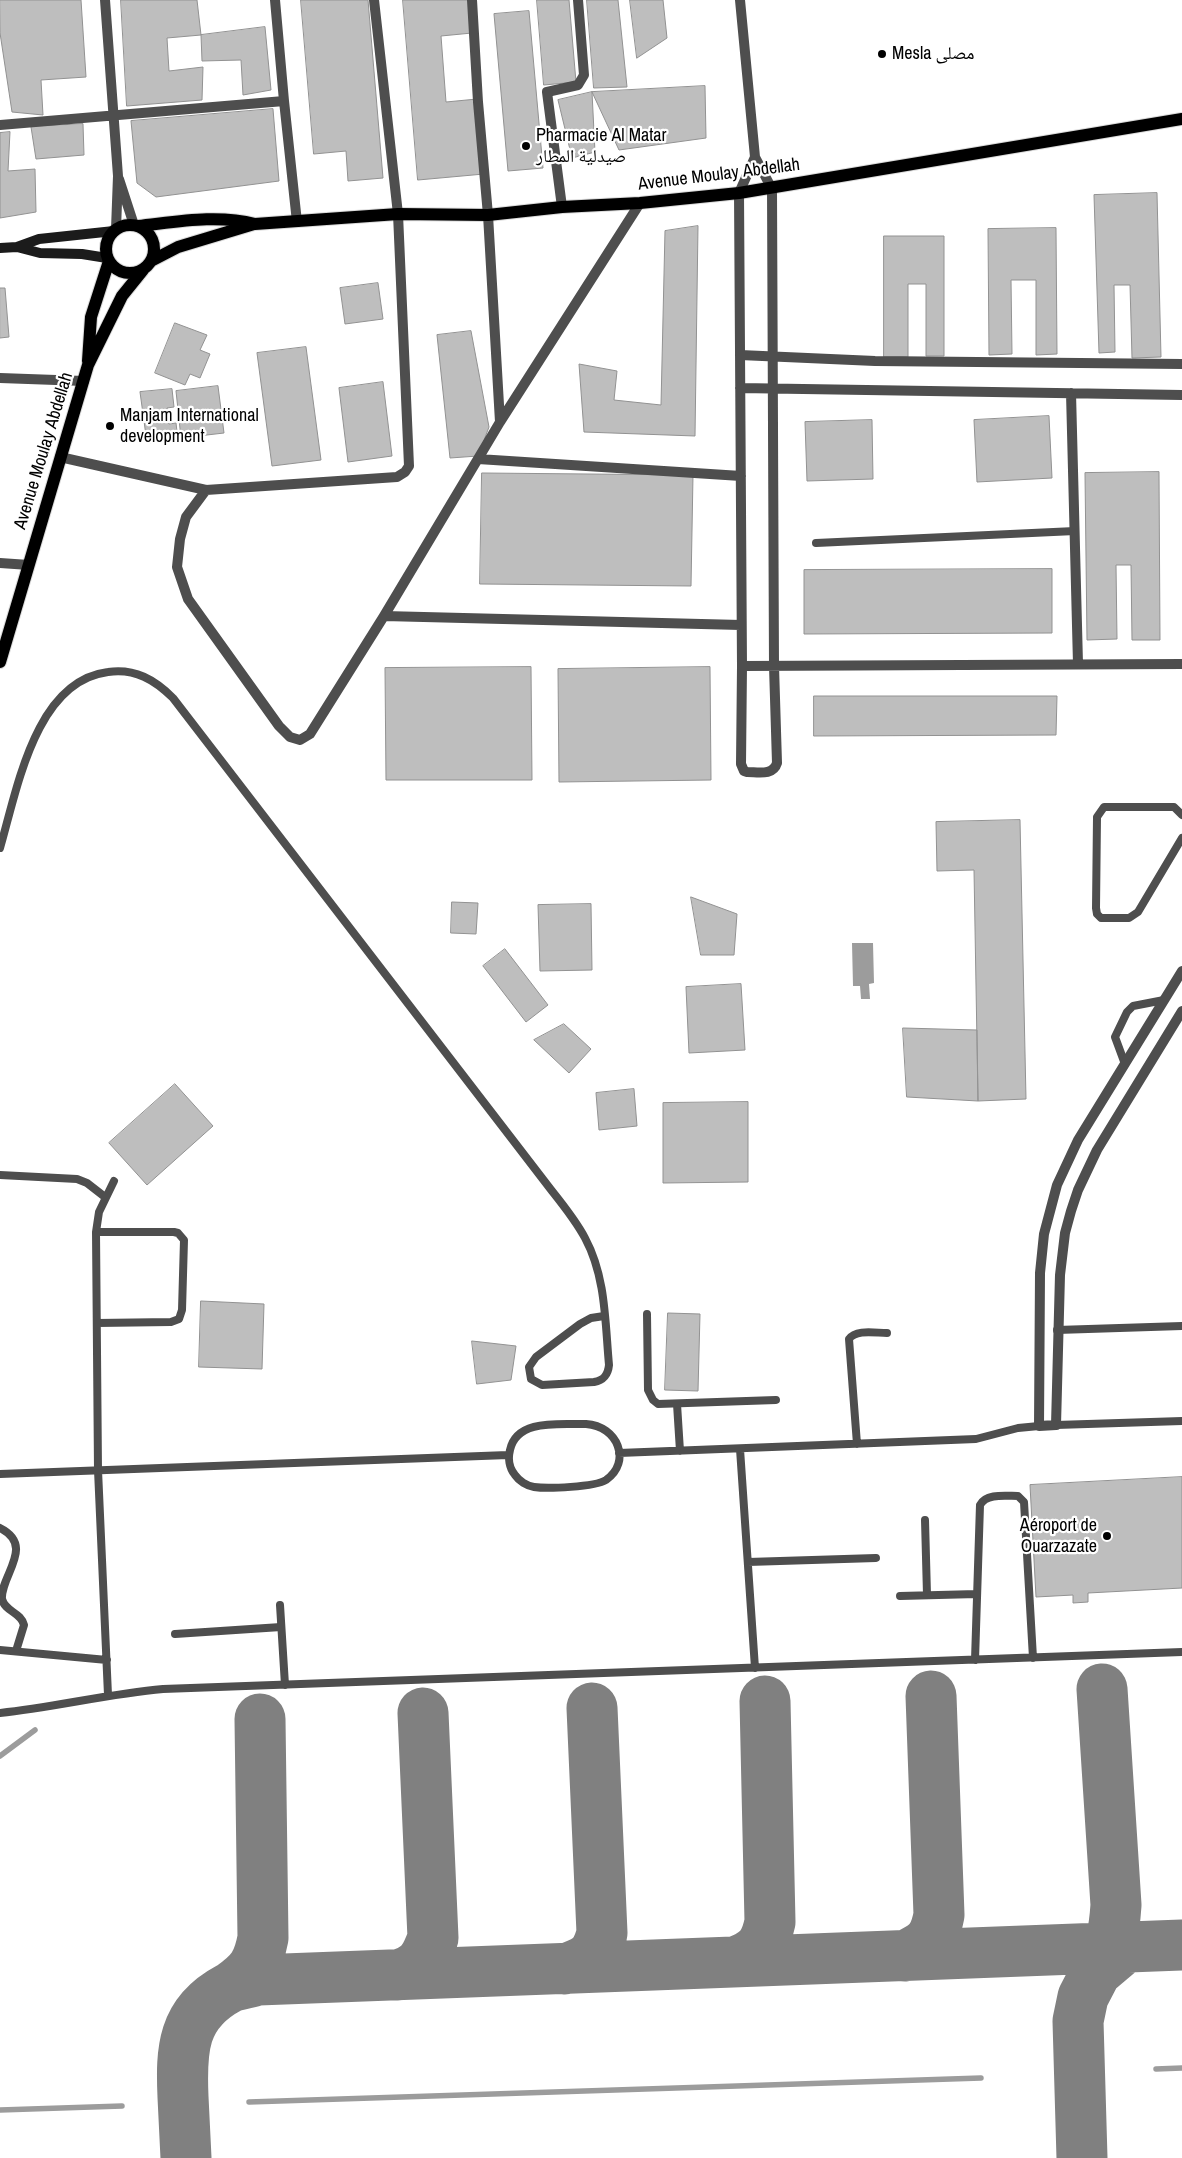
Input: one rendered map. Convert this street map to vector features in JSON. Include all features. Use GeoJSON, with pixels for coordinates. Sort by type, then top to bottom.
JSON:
{"type":"FeatureCollection","features":[{"type":"Feature","properties":{"kind":"main road","name":"Avenue Moulay Abdellah"},"geometry":{"type":"LineString","coordinates":[[108,260],[121,272],[132,274],[178,247],[255,224],[398,214],[488,215],[562,207],[640,203],[739,193],[1182,119]]}},
{"type":"Feature","properties":{"kind":"main road","name":"Avenue Moulay Abdellah"},"geometry":{"type":"LineString","coordinates":[[88,365],[91,317],[108,260],[106,245],[115,230],[127,225],[136,226],[207,219],[242,220],[255,224]]}},
{"type":"Feature","properties":{"kind":"main road"},"geometry":{"type":"LineString","coordinates":[[136,226],[147,231],[153,240],[154,251],[147,266]]}},
{"type":"Feature","properties":{"kind":"main road","name":"Avenue Moulay Abdellah"},"geometry":{"type":"LineString","coordinates":[[0,662],[88,365],[122,296],[147,266]]}},
{"type":"Feature","properties":{"kind":"street"},"geometry":{"type":"LineString","coordinates":[[0,248],[17,247],[39,239],[115,230],[118,176],[105,0]]}},
{"type":"Feature","properties":{"kind":"street"},"geometry":{"type":"LineString","coordinates":[[275,0],[297,222]]}},
{"type":"Feature","properties":{"kind":"street"},"geometry":{"type":"LineString","coordinates":[[60,457],[206,490],[397,477],[409,466],[398,214],[374,0]]}},
{"type":"Feature","properties":{"kind":"street"},"geometry":{"type":"LineString","coordinates":[[472,0],[478,102],[488,215],[500,422]]}},
{"type":"Feature","properties":{"kind":"street"},"geometry":{"type":"LineString","coordinates":[[562,207],[547,92],[578,85],[584,75],[578,0]]}},
{"type":"Feature","properties":{"kind":"street"},"geometry":{"type":"LineString","coordinates":[[740,0],[755,157],[772,189],[774,666],[777,763],[776,767],[770,772],[747,772],[744,771],[741,764],[739,193],[755,157]]}},
{"type":"Feature","properties":{"kind":"street"},"geometry":{"type":"LineString","coordinates":[[0,125],[284,101]]}},
{"type":"Feature","properties":{"kind":"street"},"geometry":{"type":"LineString","coordinates":[[118,176],[136,226]]}},
{"type":"Feature","properties":{"kind":"street"},"geometry":{"type":"LineString","coordinates":[[206,490],[186,517],[180,539],[177,567],[188,599],[279,726],[290,737],[300,740],[310,734],[384,616],[500,422],[640,203]]}},
{"type":"Feature","properties":{"kind":"street"},"geometry":{"type":"LineString","coordinates":[[17,247],[40,253],[82,254],[108,260]]}},
{"type":"Feature","properties":{"kind":"street"},"geometry":{"type":"LineString","coordinates":[[740,355],[774,355],[875,361],[1182,364]]}},
{"type":"Feature","properties":{"kind":"street"},"geometry":{"type":"LineString","coordinates":[[0,378],[84,380]]}},
{"type":"Feature","properties":{"kind":"street"},"geometry":{"type":"LineString","coordinates":[[740,388],[1182,395]]}},
{"type":"Feature","properties":{"kind":"street"},"geometry":{"type":"LineString","coordinates":[[1070,393],[1078,664]]}},
{"type":"Feature","properties":{"kind":"street"},"geometry":{"type":"LineString","coordinates":[[478,459],[740,476]]}},
{"type":"Feature","properties":{"kind":"street"},"geometry":{"type":"LineString","coordinates":[[0,563],[29,565]]}},
{"type":"Feature","properties":{"kind":"street"},"geometry":{"type":"LineString","coordinates":[[384,616],[741,625]]}},
{"type":"Feature","properties":{"kind":"street"},"geometry":{"type":"LineString","coordinates":[[742,666],[1182,664]]}},
{"type":"Feature","properties":{"kind":"street"},"geometry":{"type":"LineString","coordinates":[[1182,971],[1078,1140],[1060,1178],[1049,1210],[1044,1234],[1040,1272],[1039,1426],[1056,1425],[1057,1330],[1062,1255],[1067,1226],[1078,1190],[1097,1150],[1182,1011]]}},
{"type":"Feature","properties":{"kind":"lane"},"geometry":{"type":"LineString","coordinates":[[816,543],[1075,531]]}},
{"type":"Feature","properties":{"kind":"lane"},"geometry":{"type":"LineString","coordinates":[[0,848],[31,745],[38,730],[56,704],[77,683],[102,673],[130,672],[155,682],[172,698],[578,1224],[598,1269],[604,1316],[609,1365],[606,1377],[594,1382],[542,1385],[531,1379],[528,1373],[531,1361],[585,1321],[604,1316]]}},
{"type":"Feature","properties":{"kind":"lane"},"geometry":{"type":"LineString","coordinates":[[1182,815],[1174,807],[1104,807],[1100,810],[1097,816],[1097,914],[1101,918],[1128,918],[1138,912],[1182,838]]}},
{"type":"Feature","properties":{"kind":"lane"},"geometry":{"type":"LineString","coordinates":[[1125,1064],[1115,1037],[1127,1012],[1137,1005],[1164,1000]]}},
{"type":"Feature","properties":{"kind":"lane"},"geometry":{"type":"LineString","coordinates":[[0,1175],[76,1179],[87,1183],[105,1197]]}},
{"type":"Feature","properties":{"kind":"lane"},"geometry":{"type":"LineString","coordinates":[[108,1695],[98,1470],[96,1232],[99,1212],[114,1181]]}},
{"type":"Feature","properties":{"kind":"lane"},"geometry":{"type":"LineString","coordinates":[[96,1232],[174,1232],[178,1233],[184,1240],[182,1310],[179,1319],[171,1322],[97,1323]]}},
{"type":"Feature","properties":{"kind":"lane"},"geometry":{"type":"LineString","coordinates":[[647,1314],[649,1396],[658,1404],[776,1400]]}},
{"type":"Feature","properties":{"kind":"lane"},"geometry":{"type":"LineString","coordinates":[[1057,1330],[1182,1326]]}},
{"type":"Feature","properties":{"kind":"lane"},"geometry":{"type":"LineString","coordinates":[[857,1444],[849,1339],[852,1335],[858,1333],[887,1333]]}},
{"type":"Feature","properties":{"kind":"lane"},"geometry":{"type":"LineString","coordinates":[[677,1404],[680,1451]]}},
{"type":"Feature","properties":{"kind":"lane"},"geometry":{"type":"LineString","coordinates":[[1056,1425],[1182,1422]]}},
{"type":"Feature","properties":{"kind":"lane"},"geometry":{"type":"LineString","coordinates":[[586,1424],[605,1428],[617,1443],[619,1453],[618,1463],[613,1473],[605,1480],[585,1486],[544,1487],[533,1487],[523,1483],[510,1466],[508,1455],[516,1436],[533,1426],[586,1424]]}},
{"type":"Feature","properties":{"kind":"lane"},"geometry":{"type":"LineString","coordinates":[[619,1453],[976,1439],[1018,1428],[1039,1426]]}},
{"type":"Feature","properties":{"kind":"lane"},"geometry":{"type":"LineString","coordinates":[[740,1449],[755,1668]]}},
{"type":"Feature","properties":{"kind":"lane"},"geometry":{"type":"LineString","coordinates":[[0,1474],[508,1455]]}},
{"type":"Feature","properties":{"kind":"lane"},"geometry":{"type":"LineString","coordinates":[[975,1660],[980,1505],[982,1501],[990,1497],[1018,1496],[1024,1502],[1033,1658]]}},
{"type":"Feature","properties":{"kind":"lane"},"geometry":{"type":"LineString","coordinates":[[925,1520],[927,1595]]}},
{"type":"Feature","properties":{"kind":"lane"},"geometry":{"type":"LineString","coordinates":[[0,1528],[8,1534],[15,1545],[14,1559],[2,1592],[5,1605],[9,1610],[20,1616],[24,1624],[16,1651]]}},
{"type":"Feature","properties":{"kind":"lane"},"geometry":{"type":"LineString","coordinates":[[748,1562],[876,1558]]}},
{"type":"Feature","properties":{"kind":"lane"},"geometry":{"type":"LineString","coordinates":[[900,1596],[977,1594]]}},
{"type":"Feature","properties":{"kind":"lane"},"geometry":{"type":"LineString","coordinates":[[280,1605],[285,1685]]}},
{"type":"Feature","properties":{"kind":"lane"},"geometry":{"type":"LineString","coordinates":[[175,1634],[281,1627]]}},
{"type":"Feature","properties":{"kind":"lane"},"geometry":{"type":"LineString","coordinates":[[0,1650],[107,1660]]}},
{"type":"Feature","properties":{"kind":"lane"},"geometry":{"type":"LineString","coordinates":[[0,1713],[108,1695],[164,1689],[1182,1652]]}},
{"type":"Feature","properties":{"kind":"shaded area"},"geometry":{"type":"Polygon","coordinates":[[[852,943],[873,943],[874,983],[869,984],[870,999],[861,999],[860,986],[853,986],[852,943]]]}},
{"type":"Feature","properties":{"kind":"building"},"geometry":{"type":"Polygon","coordinates":[[[0,0],[81,0],[86,77],[41,80],[43,115],[12,112],[0,33],[0,0]]]}},
{"type":"Feature","properties":{"kind":"building"},"geometry":{"type":"Polygon","coordinates":[[[121,0],[197,0],[201,35],[167,38],[169,71],[203,67],[202,100],[127,106],[121,0]]]}},
{"type":"Feature","properties":{"kind":"building"},"geometry":{"type":"Polygon","coordinates":[[[301,0],[368,0],[383,178],[348,181],[346,151],[314,154],[301,0]]]}},
{"type":"Feature","properties":{"kind":"building"},"geometry":{"type":"Polygon","coordinates":[[[403,0],[469,0],[472,33],[441,36],[446,102],[477,99],[484,174],[418,180],[403,0]]]}},
{"type":"Feature","properties":{"kind":"building"},"geometry":{"type":"Polygon","coordinates":[[[537,0],[569,0],[576,82],[544,85],[537,0]]]}},
{"type":"Feature","properties":{"kind":"building"},"geometry":{"type":"Polygon","coordinates":[[[587,0],[618,0],[627,87],[594,88],[587,0]]]}},
{"type":"Feature","properties":{"kind":"building"},"geometry":{"type":"Polygon","coordinates":[[[630,0],[663,0],[667,38],[637,58],[630,0]]]}},
{"type":"Feature","properties":{"kind":"building"},"geometry":{"type":"Polygon","coordinates":[[[529,11],[543,168],[508,171],[494,14],[529,11]]]}},
{"type":"Feature","properties":{"kind":"building"},"geometry":{"type":"Polygon","coordinates":[[[265,27],[271,90],[243,95],[241,60],[202,61],[201,35],[265,27]]]}},
{"type":"Feature","properties":{"kind":"building"},"geometry":{"type":"Polygon","coordinates":[[[705,86],[706,138],[619,150],[592,92],[705,86]]]}},
{"type":"Feature","properties":{"kind":"building"},"geometry":{"type":"Polygon","coordinates":[[[592,92],[595,152],[572,158],[558,100],[592,92]]]}},
{"type":"Feature","properties":{"kind":"building"},"geometry":{"type":"Polygon","coordinates":[[[273,109],[279,181],[156,197],[137,183],[131,121],[273,109]]]}},
{"type":"Feature","properties":{"kind":"building"},"geometry":{"type":"Polygon","coordinates":[[[83,124],[84,155],[36,159],[31,127],[83,124]]]}},
{"type":"Feature","properties":{"kind":"building"},"geometry":{"type":"Polygon","coordinates":[[[10,132],[8,171],[35,169],[36,212],[0,218],[0,133],[10,132]]]}},
{"type":"Feature","properties":{"kind":"building"},"geometry":{"type":"Polygon","coordinates":[[[1157,193],[1161,357],[1132,358],[1130,285],[1114,285],[1115,352],[1099,353],[1094,195],[1157,193]]]}},
{"type":"Feature","properties":{"kind":"building"},"geometry":{"type":"Polygon","coordinates":[[[698,226],[695,436],[584,432],[579,364],[617,371],[614,400],[661,405],[665,231],[698,226]]]}},
{"type":"Feature","properties":{"kind":"building"},"geometry":{"type":"Polygon","coordinates":[[[1056,228],[1057,354],[1036,355],[1036,280],[1011,280],[1012,354],[989,355],[988,229],[1056,228]]]}},
{"type":"Feature","properties":{"kind":"building"},"geometry":{"type":"Polygon","coordinates":[[[884,236],[944,236],[944,356],[926,356],[926,284],[908,284],[908,357],[884,357],[884,236]]]}},
{"type":"Feature","properties":{"kind":"building"},"geometry":{"type":"Polygon","coordinates":[[[378,283],[383,319],[345,324],[340,288],[378,283]]]}},
{"type":"Feature","properties":{"kind":"building"},"geometry":{"type":"Polygon","coordinates":[[[0,288],[5,288],[9,337],[0,338],[0,288]]]}},
{"type":"Feature","properties":{"kind":"building"},"geometry":{"type":"Polygon","coordinates":[[[175,323],[207,335],[200,350],[210,354],[200,378],[190,374],[185,385],[155,373],[175,323]]]}},
{"type":"Feature","properties":{"kind":"building"},"geometry":{"type":"Polygon","coordinates":[[[471,331],[489,427],[478,456],[450,458],[437,335],[471,331]]]}},
{"type":"Feature","properties":{"kind":"building"},"geometry":{"type":"Polygon","coordinates":[[[306,347],[321,460],[272,466],[257,353],[306,347]]]}},
{"type":"Feature","properties":{"kind":"building"},"geometry":{"type":"Polygon","coordinates":[[[383,382],[392,456],[348,462],[339,388],[383,382]]]}},
{"type":"Feature","properties":{"kind":"building"},"geometry":{"type":"Polygon","coordinates":[[[218,386],[224,433],[181,438],[176,391],[218,386]]]}},
{"type":"Feature","properties":{"kind":"building"},"geometry":{"type":"Polygon","coordinates":[[[172,389],[174,407],[167,408],[169,424],[176,423],[178,440],[147,443],[140,392],[172,389]]]}},
{"type":"Feature","properties":{"kind":"building"},"geometry":{"type":"Polygon","coordinates":[[[1049,416],[1052,478],[977,482],[974,420],[1049,416]]]}},
{"type":"Feature","properties":{"kind":"building"},"geometry":{"type":"Polygon","coordinates":[[[872,420],[873,479],[807,481],[805,422],[872,420]]]}},
{"type":"Feature","properties":{"kind":"building"},"geometry":{"type":"Polygon","coordinates":[[[1159,472],[1160,640],[1132,640],[1131,565],[1116,565],[1117,639],[1087,640],[1085,473],[1159,472]]]}},
{"type":"Feature","properties":{"kind":"building"},"geometry":{"type":"Polygon","coordinates":[[[482,473],[693,475],[691,586],[480,584],[482,473]]]}},
{"type":"Feature","properties":{"kind":"building"},"geometry":{"type":"Polygon","coordinates":[[[1052,569],[1052,633],[804,634],[804,570],[1052,569]]]}},
{"type":"Feature","properties":{"kind":"building"},"geometry":{"type":"Polygon","coordinates":[[[531,667],[532,780],[386,780],[385,668],[531,667]]]}},
{"type":"Feature","properties":{"kind":"building"},"geometry":{"type":"Polygon","coordinates":[[[710,667],[711,780],[559,782],[558,669],[710,667]]]}},
{"type":"Feature","properties":{"kind":"building"},"geometry":{"type":"Polygon","coordinates":[[[814,696],[1057,696],[1056,735],[814,736],[814,696]]]}},
{"type":"Feature","properties":{"kind":"building"},"geometry":{"type":"Polygon","coordinates":[[[1020,820],[1026,1099],[978,1101],[974,870],[937,871],[936,822],[1020,820]]]}},
{"type":"Feature","properties":{"kind":"building"},"geometry":{"type":"Polygon","coordinates":[[[691,897],[737,914],[734,955],[701,955],[691,897]]]}},
{"type":"Feature","properties":{"kind":"building"},"geometry":{"type":"Polygon","coordinates":[[[452,902],[478,903],[476,934],[451,933],[452,902]]]}},
{"type":"Feature","properties":{"kind":"building"},"geometry":{"type":"Polygon","coordinates":[[[591,904],[592,970],[540,971],[538,905],[591,904]]]}},
{"type":"Feature","properties":{"kind":"building"},"geometry":{"type":"Polygon","coordinates":[[[505,949],[548,1005],[526,1022],[483,966],[505,949]]]}},
{"type":"Feature","properties":{"kind":"building"},"geometry":{"type":"Polygon","coordinates":[[[741,984],[745,1050],[689,1053],[686,987],[741,984]]]}},
{"type":"Feature","properties":{"kind":"building"},"geometry":{"type":"Polygon","coordinates":[[[564,1024],[591,1049],[569,1073],[534,1040],[564,1024]]]}},
{"type":"Feature","properties":{"kind":"building"},"geometry":{"type":"Polygon","coordinates":[[[903,1028],[977,1030],[978,1101],[907,1097],[903,1028]]]}},
{"type":"Feature","properties":{"kind":"building"},"geometry":{"type":"Polygon","coordinates":[[[175,1084],[213,1126],[147,1185],[109,1143],[175,1084]]]}},
{"type":"Feature","properties":{"kind":"building"},"geometry":{"type":"Polygon","coordinates":[[[634,1089],[637,1126],[599,1130],[596,1093],[634,1089]]]}},
{"type":"Feature","properties":{"kind":"building"},"geometry":{"type":"Polygon","coordinates":[[[748,1102],[748,1182],[663,1183],[663,1103],[748,1102]]]}},
{"type":"Feature","properties":{"kind":"building"},"geometry":{"type":"Polygon","coordinates":[[[201,1301],[264,1304],[262,1369],[199,1367],[201,1301]]]}},
{"type":"Feature","properties":{"kind":"building"},"geometry":{"type":"Polygon","coordinates":[[[668,1313],[700,1314],[698,1391],[665,1390],[668,1313]]]}},
{"type":"Feature","properties":{"kind":"building"},"geometry":{"type":"Polygon","coordinates":[[[472,1341],[516,1346],[511,1380],[477,1384],[472,1341]]]}},
{"type":"Feature","properties":{"kind":"building","name":"Aéroport de Ouarzazate"},"geometry":{"type":"Polygon","coordinates":[[[1182,1477],[1182,1588],[1088,1593],[1088,1602],[1073,1603],[1073,1595],[1036,1597],[1030,1485],[1182,1477]]]}},
{"type":"Feature","properties":{"kind":"waterway"},"geometry":{"type":"LineString","coordinates":[[0,1756],[35,1730]]}},
{"type":"Feature","properties":{"kind":"waterway"},"geometry":{"type":"LineString","coordinates":[[1156,2069],[1182,2068]]}},
{"type":"Feature","properties":{"kind":"waterway"},"geometry":{"type":"LineString","coordinates":[[249,2102],[981,2078]]}},
{"type":"Feature","properties":{"kind":"waterway"},"geometry":{"type":"LineString","coordinates":[[0,2110],[122,2106]]}},
{"type":"Feature","properties":{"kind":"taxiway"},"geometry":{"type":"LineString","coordinates":[[1096,1972],[1111,1940],[1116,1905],[1102,1689]]}},
{"type":"Feature","properties":{"kind":"taxiway"},"geometry":{"type":"LineString","coordinates":[[905,1956],[919,1949],[928,1941],[935,1931],[939,1915],[931,1696]]}},
{"type":"Feature","properties":{"kind":"taxiway"},"geometry":{"type":"LineString","coordinates":[[735,1962],[759,1948],[766,1937],[770,1922],[765,1701]]}},
{"type":"Feature","properties":{"kind":"taxiway"},"geometry":{"type":"LineString","coordinates":[[565,1969],[590,1957],[597,1948],[602,1933],[592,1708]]}},
{"type":"Feature","properties":{"kind":"taxiway"},"geometry":{"type":"LineString","coordinates":[[398,1975],[412,1969],[421,1962],[433,1938],[423,1713]]}},
{"type":"Feature","properties":{"kind":"taxiway"},"geometry":{"type":"LineString","coordinates":[[231,1987],[253,1967],[259,1955],[263,1938],[260,1719]]}},
{"type":"Feature","properties":{"kind":"taxiway"},"geometry":{"type":"LineString","coordinates":[[186,2158],[182,2080],[184,2048],[193,2021],[213,1998],[229,1988],[258,1980],[1182,1945]]}},
{"type":"Feature","properties":{"kind":"taxiway"},"geometry":{"type":"LineString","coordinates":[[1082,2158],[1078,2021],[1083,1997],[1096,1972],[1122,1950]]}},
{"type":"Feature","properties":{"kind":"place","name":"Mesla مصلى"},"geometry":{"type":"Point","coordinates":[882,54]}},
{"type":"Feature","properties":{"kind":"place","name":"Pharmacie Al Matar صيدلية المطار"},"geometry":{"type":"Point","coordinates":[526,146]}},
{"type":"Feature","properties":{"kind":"place","name":"Manjam International development"},"geometry":{"type":"Point","coordinates":[110,426]}},
{"type":"Feature","properties":{"kind":"place","name":"Aéroport de Ouarzazate"},"geometry":{"type":"Point","coordinates":[1107,1536]}}]}
